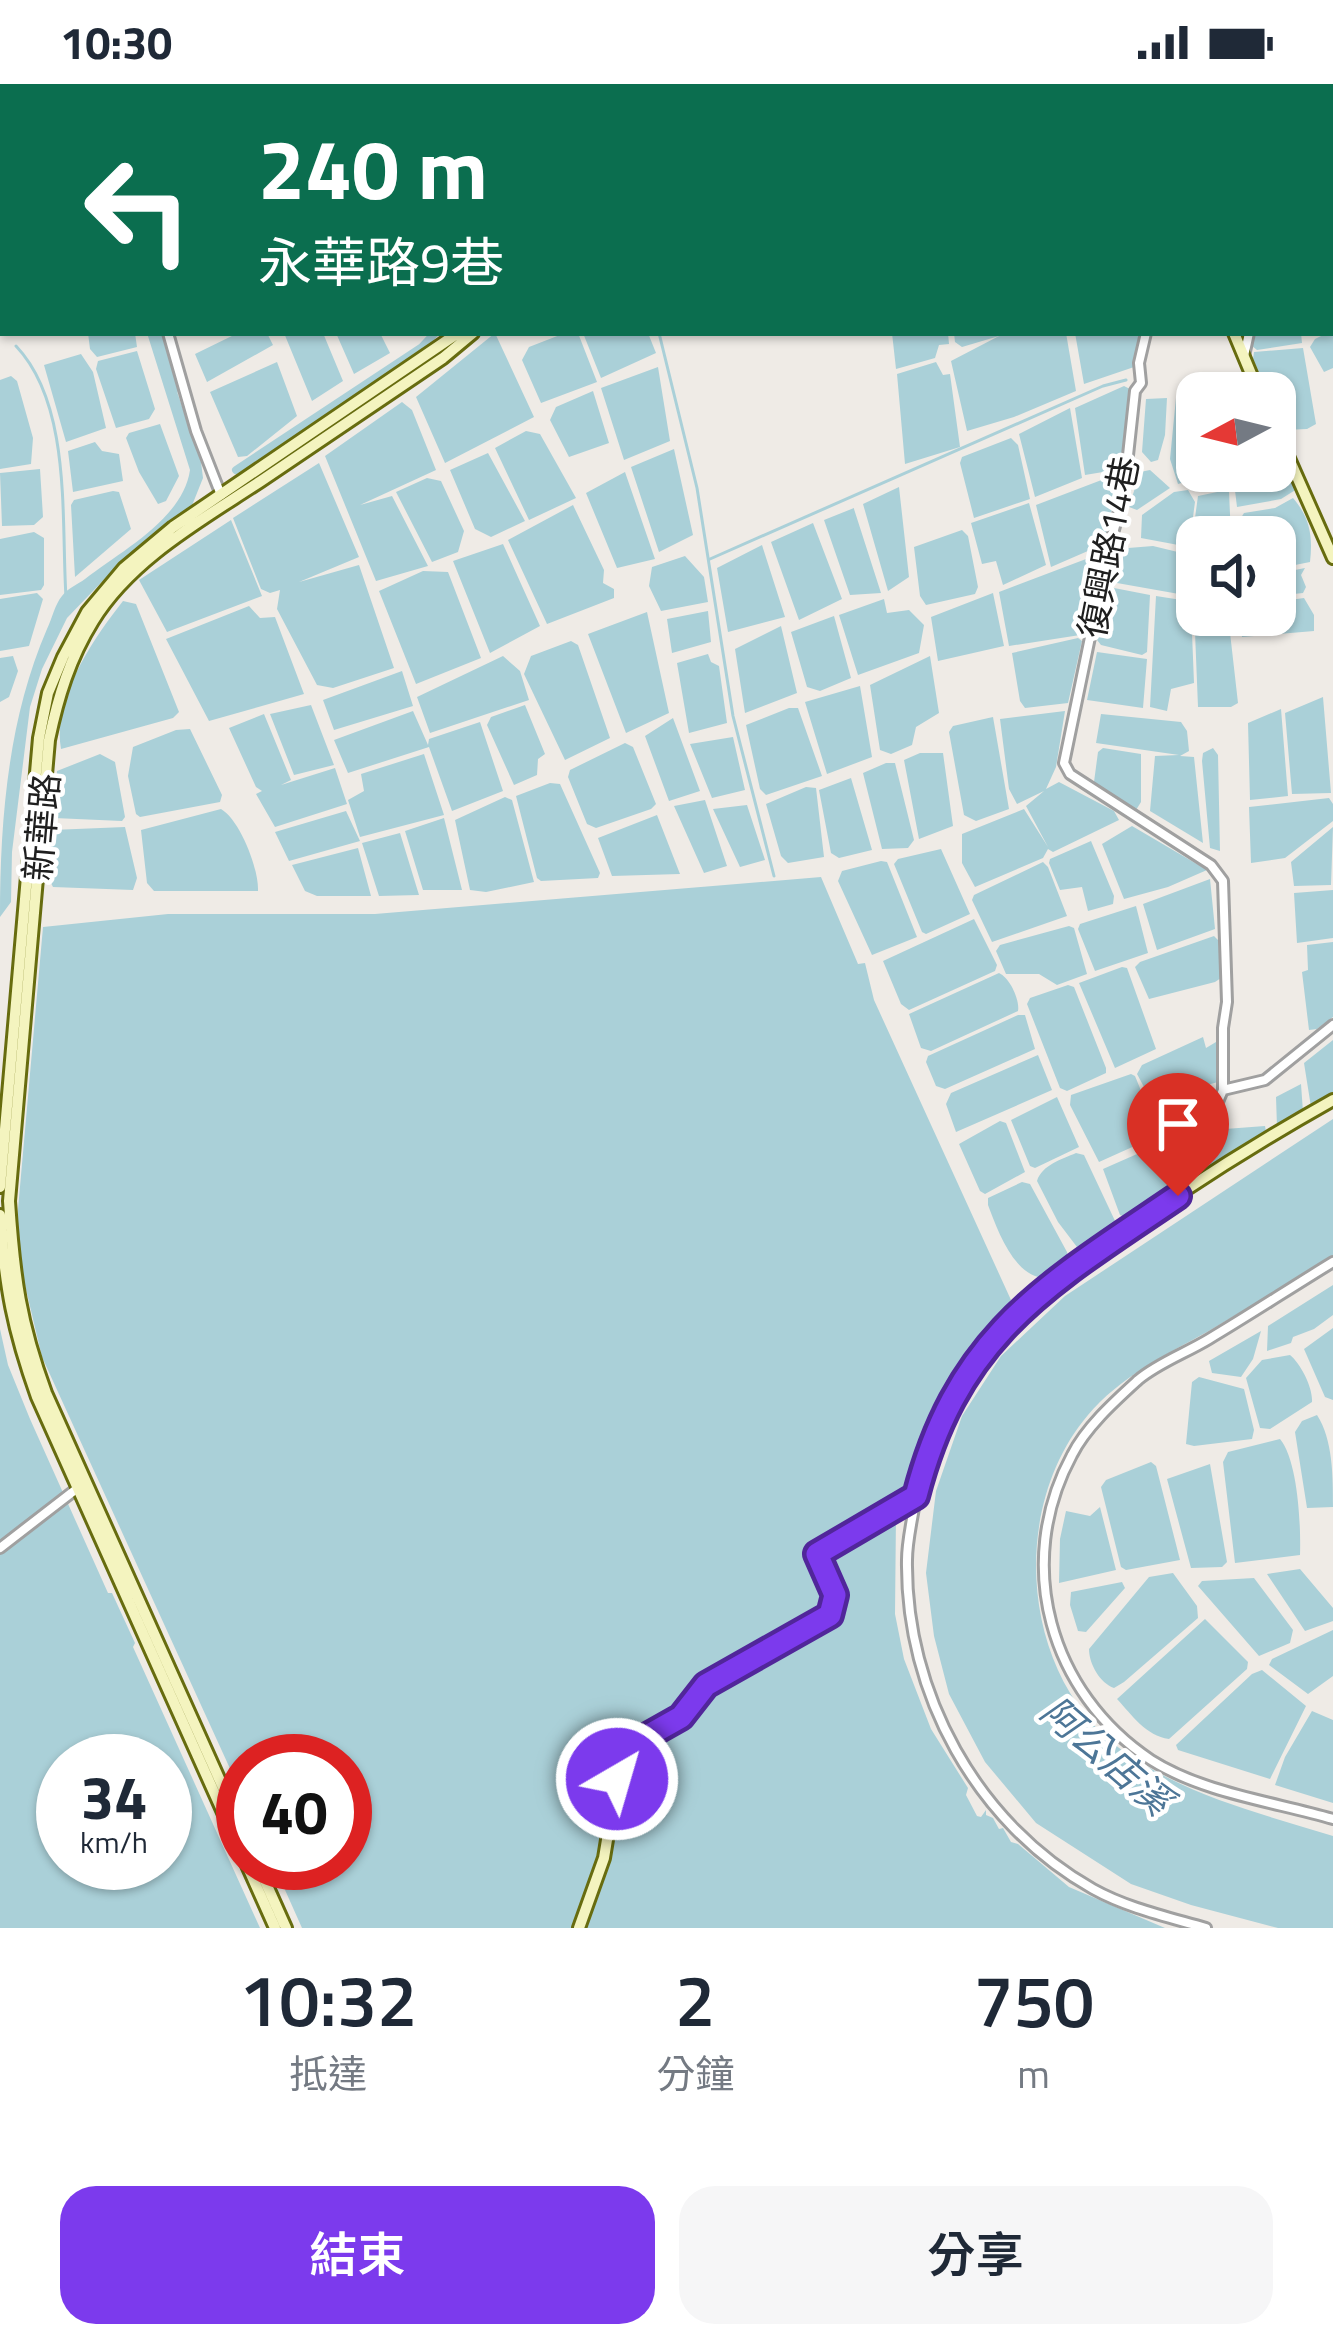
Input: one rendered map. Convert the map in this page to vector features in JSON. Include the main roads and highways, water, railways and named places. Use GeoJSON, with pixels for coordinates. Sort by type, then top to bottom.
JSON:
{"type":"FeatureCollection","features":[{"type":"Feature","properties":{"kind":"water"},"geometry":{"type":"Polygon","coordinates":[[[88,336],[135,336],[137,347],[97,357],[88,336]]]}},
{"type":"Feature","properties":{"kind":"water"},"geometry":{"type":"Polygon","coordinates":[[[148,336],[158,336],[203,478],[191,508],[120,563],[67,618],[42,669],[30,707],[12,852],[11,902],[0,917],[5,807],[15,734],[55,607],[67,591],[163,519],[185,488],[190,470],[148,336]]]}},
{"type":"Feature","properties":{"kind":"water"},"geometry":{"type":"Polygon","coordinates":[[[232,336],[268,336],[273,345],[207,382],[195,354],[232,336]]]}},
{"type":"Feature","properties":{"kind":"water"},"geometry":{"type":"Polygon","coordinates":[[[285,336],[324,336],[343,381],[312,401],[285,336]]]}},
{"type":"Feature","properties":{"kind":"water"},"geometry":{"type":"Polygon","coordinates":[[[337,336],[382,336],[390,353],[354,374],[337,336]]]}},
{"type":"Feature","properties":{"kind":"water"},"geometry":{"type":"Polygon","coordinates":[[[496,336],[534,417],[445,463],[416,397],[496,336]]]}},
{"type":"Feature","properties":{"kind":"water"},"geometry":{"type":"Polygon","coordinates":[[[557,336],[579,336],[597,382],[541,403],[522,360],[529,347],[557,336]]]}},
{"type":"Feature","properties":{"kind":"water"},"geometry":{"type":"Polygon","coordinates":[[[584,336],[649,336],[656,353],[601,378],[584,336]]]}},
{"type":"Feature","properties":{"kind":"water"},"geometry":{"type":"Polygon","coordinates":[[[892,336],[948,336],[949,344],[939,345],[935,358],[896,369],[892,336]]]}},
{"type":"Feature","properties":{"kind":"water"},"geometry":{"type":"Polygon","coordinates":[[[954,336],[999,336],[962,347],[954,336]]]}},
{"type":"Feature","properties":{"kind":"water"},"geometry":{"type":"Polygon","coordinates":[[[999,336],[1067,336],[1076,391],[967,431],[951,361],[999,336]]]}},
{"type":"Feature","properties":{"kind":"water"},"geometry":{"type":"Polygon","coordinates":[[[1076,336],[1143,336],[1137,366],[1084,384],[1076,336]]]}},
{"type":"Feature","properties":{"kind":"water"},"geometry":{"type":"Polygon","coordinates":[[[1253,336],[1301,336],[1302,343],[1257,350],[1252,346],[1253,336]]]}},
{"type":"Feature","properties":{"kind":"water"},"geometry":{"type":"Polygon","coordinates":[[[1333,336],[1333,368],[1324,372],[1310,347],[1315,339],[1333,336]]]}},
{"type":"Feature","properties":{"kind":"water"},"geometry":{"type":"Polygon","coordinates":[[[1303,348],[1316,424],[1296,430],[1296,372],[1259,372],[1254,352],[1303,348]]]}},
{"type":"Feature","properties":{"kind":"water"},"geometry":{"type":"Polygon","coordinates":[[[137,351],[155,409],[149,419],[116,428],[96,369],[98,361],[137,351]]]}},
{"type":"Feature","properties":{"kind":"water"},"geometry":{"type":"Polygon","coordinates":[[[81,354],[93,372],[106,428],[66,442],[44,365],[81,354]]]}},
{"type":"Feature","properties":{"kind":"water"},"geometry":{"type":"Polygon","coordinates":[[[277,362],[297,416],[247,456],[238,457],[210,392],[277,362]]]}},
{"type":"Feature","properties":{"kind":"water"},"geometry":{"type":"Polygon","coordinates":[[[936,362],[943,375],[950,374],[960,447],[905,464],[897,374],[936,362]]]}},
{"type":"Feature","properties":{"kind":"water"},"geometry":{"type":"Polygon","coordinates":[[[658,367],[670,441],[624,460],[601,388],[658,367]]]}},
{"type":"Feature","properties":{"kind":"water"},"geometry":{"type":"Polygon","coordinates":[[[11,376],[17,381],[33,438],[31,464],[0,469],[0,380],[11,376]]]}},
{"type":"Feature","properties":{"kind":"water"},"geometry":{"type":"Polygon","coordinates":[[[1124,386],[1130,389],[1124,461],[1085,475],[1075,408],[1124,386]]]}},
{"type":"Feature","properties":{"kind":"water"},"geometry":{"type":"Polygon","coordinates":[[[593,391],[609,443],[569,457],[550,420],[556,407],[593,391]]]}},
{"type":"Feature","properties":{"kind":"water"},"geometry":{"type":"Polygon","coordinates":[[[1167,398],[1165,435],[1158,460],[1151,462],[1142,452],[1146,399],[1167,398]]]}},
{"type":"Feature","properties":{"kind":"water"},"geometry":{"type":"Polygon","coordinates":[[[1176,398],[1176,478],[1170,459],[1176,398]]]}},
{"type":"Feature","properties":{"kind":"water"},"geometry":{"type":"Polygon","coordinates":[[[402,402],[412,410],[436,470],[360,505],[392,496],[428,566],[376,581],[325,456],[402,402]]]}},
{"type":"Feature","properties":{"kind":"water"},"geometry":{"type":"Polygon","coordinates":[[[1070,408],[1082,478],[1035,497],[1019,434],[1070,408]]]}},
{"type":"Feature","properties":{"kind":"water"},"geometry":{"type":"Polygon","coordinates":[[[160,424],[179,476],[166,501],[158,504],[126,438],[160,424]]]}},
{"type":"Feature","properties":{"kind":"water"},"geometry":{"type":"Polygon","coordinates":[[[526,431],[540,434],[576,498],[529,520],[495,448],[526,431]]]}},
{"type":"Feature","properties":{"kind":"water"},"geometry":{"type":"Polygon","coordinates":[[[1011,438],[1018,445],[1030,499],[974,518],[962,457],[1011,438]]]}},
{"type":"Feature","properties":{"kind":"water"},"geometry":{"type":"Polygon","coordinates":[[[95,442],[102,451],[119,454],[123,481],[73,492],[68,451],[95,442]]]}},
{"type":"Feature","properties":{"kind":"water"},"geometry":{"type":"Polygon","coordinates":[[[674,449],[693,535],[659,552],[631,467],[674,449]]]}},
{"type":"Feature","properties":{"kind":"water"},"geometry":{"type":"Polygon","coordinates":[[[488,453],[525,521],[491,537],[475,529],[450,470],[488,453]]]}},
{"type":"Feature","properties":{"kind":"water"},"geometry":{"type":"Polygon","coordinates":[[[319,463],[359,557],[299,582],[359,565],[394,668],[333,688],[317,685],[277,609],[280,590],[261,589],[233,518],[319,463]]]}},
{"type":"Feature","properties":{"kind":"water"},"geometry":{"type":"Polygon","coordinates":[[[40,469],[43,517],[34,525],[2,526],[0,473],[40,469]]]}},
{"type":"Feature","properties":{"kind":"water"},"geometry":{"type":"Polygon","coordinates":[[[1150,470],[1170,488],[1137,510],[1129,507],[1140,472],[1150,470]]]}},
{"type":"Feature","properties":{"kind":"water"},"geometry":{"type":"Polygon","coordinates":[[[625,472],[655,559],[617,568],[586,493],[625,472]]]}},
{"type":"Feature","properties":{"kind":"water"},"geometry":{"type":"Polygon","coordinates":[[[1112,476],[1119,479],[1104,544],[1051,567],[1036,505],[1112,476]]]}},
{"type":"Feature","properties":{"kind":"water"},"geometry":{"type":"Polygon","coordinates":[[[427,478],[441,481],[464,531],[458,552],[432,562],[396,492],[427,478]]]}},
{"type":"Feature","properties":{"kind":"water"},"geometry":{"type":"Polygon","coordinates":[[[899,487],[909,577],[888,591],[863,504],[899,487]]]}},
{"type":"Feature","properties":{"kind":"water"},"geometry":{"type":"Polygon","coordinates":[[[119,492],[131,529],[75,577],[71,505],[74,500],[119,492]]]}},
{"type":"Feature","properties":{"kind":"water"},"geometry":{"type":"Polygon","coordinates":[[[1174,492],[1189,492],[1195,502],[1193,516],[1176,516],[1176,545],[1141,538],[1142,515],[1174,492]]]}},
{"type":"Feature","properties":{"kind":"water"},"geometry":{"type":"Polygon","coordinates":[[[1229,492],[1230,516],[1195,516],[1198,496],[1229,492]]]}},
{"type":"Feature","properties":{"kind":"water"},"geometry":{"type":"Polygon","coordinates":[[[1235,492],[1292,492],[1281,499],[1237,507],[1235,492]]]}},
{"type":"Feature","properties":{"kind":"water"},"geometry":{"type":"Polygon","coordinates":[[[1293,498],[1303,513],[1309,528],[1310,562],[1296,565],[1296,516],[1242,516],[1293,498]]]}},
{"type":"Feature","properties":{"kind":"water"},"geometry":{"type":"Polygon","coordinates":[[[1029,503],[1046,565],[1003,585],[996,561],[982,564],[971,523],[1029,503]]]}},
{"type":"Feature","properties":{"kind":"water"},"geometry":{"type":"Polygon","coordinates":[[[573,505],[604,570],[603,583],[614,589],[614,598],[547,624],[508,540],[573,505]]]}},
{"type":"Feature","properties":{"kind":"water"},"geometry":{"type":"Polygon","coordinates":[[[854,508],[881,593],[850,595],[824,520],[854,508]]]}},
{"type":"Feature","properties":{"kind":"water"},"geometry":{"type":"Polygon","coordinates":[[[231,520],[262,596],[167,632],[139,580],[231,520]]]}},
{"type":"Feature","properties":{"kind":"water"},"geometry":{"type":"Polygon","coordinates":[[[813,523],[842,599],[799,620],[771,542],[813,523]]]}},
{"type":"Feature","properties":{"kind":"water"},"geometry":{"type":"Polygon","coordinates":[[[962,530],[968,536],[978,587],[975,594],[926,605],[920,596],[914,547],[962,530]]]}},
{"type":"Feature","properties":{"kind":"water"},"geometry":{"type":"Polygon","coordinates":[[[34,532],[44,538],[44,585],[41,590],[0,595],[0,539],[34,532]]]}},
{"type":"Feature","properties":{"kind":"water"},"geometry":{"type":"Polygon","coordinates":[[[503,544],[540,626],[490,653],[453,561],[503,544]]]}},
{"type":"Feature","properties":{"kind":"water"},"geometry":{"type":"Polygon","coordinates":[[[762,545],[785,617],[728,632],[717,568],[762,545]]]}},
{"type":"Feature","properties":{"kind":"water"},"geometry":{"type":"Polygon","coordinates":[[[1153,546],[1176,552],[1176,593],[1117,583],[1110,571],[1116,549],[1153,546]]]}},
{"type":"Feature","properties":{"kind":"water"},"geometry":{"type":"Polygon","coordinates":[[[685,556],[704,577],[708,602],[661,611],[649,586],[652,567],[685,556]]]}},
{"type":"Feature","properties":{"kind":"water"},"geometry":{"type":"Polygon","coordinates":[[[1086,559],[1095,570],[1080,635],[1009,646],[999,592],[1086,559]]]}},
{"type":"Feature","properties":{"kind":"water"},"geometry":{"type":"Polygon","coordinates":[[[1305,568],[1303,593],[1296,594],[1296,570],[1305,568]]]}},
{"type":"Feature","properties":{"kind":"water"},"geometry":{"type":"Polygon","coordinates":[[[423,571],[448,572],[481,658],[416,684],[379,591],[423,571]]]}},
{"type":"Feature","properties":{"kind":"water"},"geometry":{"type":"Polygon","coordinates":[[[1108,591],[1150,595],[1147,652],[1142,655],[1097,640],[1108,591]]]}},
{"type":"Feature","properties":{"kind":"water"},"geometry":{"type":"Polygon","coordinates":[[[37,593],[43,599],[29,646],[0,651],[0,599],[37,593]]]}},
{"type":"Feature","properties":{"kind":"water"},"geometry":{"type":"Polygon","coordinates":[[[993,593],[1004,646],[938,661],[931,617],[993,593]]]}},
{"type":"Feature","properties":{"kind":"water"},"geometry":{"type":"Polygon","coordinates":[[[1156,596],[1176,599],[1176,636],[1192,636],[1194,683],[1171,689],[1167,711],[1150,707],[1156,596]]]}},
{"type":"Feature","properties":{"kind":"water"},"geometry":{"type":"Polygon","coordinates":[[[1304,598],[1314,615],[1314,631],[1296,632],[1296,599],[1304,598]]]}},
{"type":"Feature","properties":{"kind":"water"},"geometry":{"type":"Polygon","coordinates":[[[884,599],[887,613],[909,610],[924,625],[919,653],[858,675],[839,615],[884,599]]]}},
{"type":"Feature","properties":{"kind":"water"},"geometry":{"type":"Polygon","coordinates":[[[123,601],[136,604],[179,712],[173,718],[61,749],[63,710],[77,670],[123,601]]]}},
{"type":"Feature","properties":{"kind":"water"},"geometry":{"type":"Polygon","coordinates":[[[249,606],[260,618],[275,617],[304,694],[209,721],[166,639],[249,606]]]}},
{"type":"Feature","properties":{"kind":"water"},"geometry":{"type":"Polygon","coordinates":[[[708,611],[711,642],[672,653],[667,619],[708,611]]]}},
{"type":"Feature","properties":{"kind":"water"},"geometry":{"type":"Polygon","coordinates":[[[647,612],[669,713],[626,733],[588,634],[647,612]]]}},
{"type":"Feature","properties":{"kind":"water"},"geometry":{"type":"Polygon","coordinates":[[[834,616],[851,678],[820,691],[807,687],[791,632],[834,616]]]}},
{"type":"Feature","properties":{"kind":"water"},"geometry":{"type":"Polygon","coordinates":[[[781,626],[797,693],[745,713],[735,649],[781,626]]]}},
{"type":"Feature","properties":{"kind":"water"},"geometry":{"type":"Polygon","coordinates":[[[1195,636],[1230,636],[1238,703],[1198,707],[1195,636]]]}},
{"type":"Feature","properties":{"kind":"water"},"geometry":{"type":"Polygon","coordinates":[[[1078,638],[1082,641],[1068,703],[1025,708],[1012,653],[1078,638]]]}},
{"type":"Feature","properties":{"kind":"water"},"geometry":{"type":"Polygon","coordinates":[[[571,641],[578,645],[610,738],[565,760],[524,674],[531,656],[571,641]]]}},
{"type":"Feature","properties":{"kind":"water"},"geometry":{"type":"Polygon","coordinates":[[[1097,652],[1147,659],[1143,708],[1087,700],[1097,652]]]}},
{"type":"Feature","properties":{"kind":"water"},"geometry":{"type":"Polygon","coordinates":[[[708,654],[719,666],[727,723],[689,733],[677,663],[708,654]]]}},
{"type":"Feature","properties":{"kind":"water"},"geometry":{"type":"Polygon","coordinates":[[[13,656],[18,671],[9,697],[0,702],[0,658],[13,656]]]}},
{"type":"Feature","properties":{"kind":"water"},"geometry":{"type":"Polygon","coordinates":[[[503,656],[520,671],[529,700],[430,733],[417,697],[503,656]]]}},
{"type":"Feature","properties":{"kind":"water"},"geometry":{"type":"Polygon","coordinates":[[[930,656],[939,713],[916,727],[912,745],[891,754],[880,750],[870,685],[930,656]]]}},
{"type":"Feature","properties":{"kind":"water"},"geometry":{"type":"Polygon","coordinates":[[[402,671],[413,706],[334,730],[323,700],[402,671]]]}},
{"type":"Feature","properties":{"kind":"water"},"geometry":{"type":"Polygon","coordinates":[[[860,686],[872,757],[827,774],[805,702],[860,686]]]}},
{"type":"Feature","properties":{"kind":"water"},"geometry":{"type":"Polygon","coordinates":[[[1323,697],[1331,793],[1292,794],[1285,713],[1323,697]]]}},
{"type":"Feature","properties":{"kind":"water"},"geometry":{"type":"Polygon","coordinates":[[[311,705],[334,765],[294,775],[270,714],[311,705]]]}},
{"type":"Feature","properties":{"kind":"water"},"geometry":{"type":"Polygon","coordinates":[[[525,705],[545,754],[538,759],[537,775],[514,785],[487,725],[491,717],[525,705]]]}},
{"type":"Feature","properties":{"kind":"water"},"geometry":{"type":"Polygon","coordinates":[[[798,708],[822,776],[766,795],[760,789],[746,725],[798,708]]]}},
{"type":"Feature","properties":{"kind":"water"},"geometry":{"type":"Polygon","coordinates":[[[1281,709],[1288,796],[1250,800],[1248,723],[1281,709]]]}},
{"type":"Feature","properties":{"kind":"water"},"geometry":{"type":"Polygon","coordinates":[[[413,711],[428,745],[429,739],[480,722],[503,791],[452,811],[429,747],[348,773],[334,740],[413,711]]]}},
{"type":"Feature","properties":{"kind":"water"},"geometry":{"type":"Polygon","coordinates":[[[1065,711],[1056,767],[1046,789],[1059,782],[1114,811],[1119,820],[1053,852],[1048,849],[1043,858],[975,887],[962,863],[962,834],[1024,809],[1048,847],[1026,806],[1044,791],[1017,804],[1009,789],[1000,719],[1065,711]]]}},
{"type":"Feature","properties":{"kind":"water"},"geometry":{"type":"Polygon","coordinates":[[[264,714],[291,780],[281,785],[335,768],[347,804],[275,827],[229,728],[264,714]]]}},
{"type":"Feature","properties":{"kind":"water"},"geometry":{"type":"Polygon","coordinates":[[[1101,714],[1181,722],[1189,751],[1180,756],[1194,757],[1203,843],[1150,811],[1155,756],[1179,755],[1096,743],[1101,714]]]}},
{"type":"Feature","properties":{"kind":"water"},"geometry":{"type":"Polygon","coordinates":[[[993,717],[1009,809],[976,821],[964,815],[949,732],[953,726],[993,717]]]}},
{"type":"Feature","properties":{"kind":"water"},"geometry":{"type":"Polygon","coordinates":[[[673,718],[700,791],[669,801],[645,736],[673,718]]]}},
{"type":"Feature","properties":{"kind":"water"},"geometry":{"type":"Polygon","coordinates":[[[190,729],[222,795],[220,802],[140,817],[128,776],[133,747],[190,729]]]}},
{"type":"Feature","properties":{"kind":"water"},"geometry":{"type":"Polygon","coordinates":[[[733,737],[745,790],[712,798],[690,744],[733,737]]]}},
{"type":"Feature","properties":{"kind":"water"},"geometry":{"type":"Polygon","coordinates":[[[625,743],[633,747],[656,804],[596,828],[587,824],[568,777],[570,770],[625,743]]]}},
{"type":"Feature","properties":{"kind":"water"},"geometry":{"type":"Polygon","coordinates":[[[1103,748],[1141,754],[1141,802],[1136,810],[1094,782],[1098,752],[1103,748]]]}},
{"type":"Feature","properties":{"kind":"water"},"geometry":{"type":"Polygon","coordinates":[[[1213,748],[1218,755],[1220,851],[1210,848],[1202,761],[1203,753],[1213,748]]]}},
{"type":"Feature","properties":{"kind":"water"},"geometry":{"type":"Polygon","coordinates":[[[920,753],[943,753],[953,826],[919,839],[904,760],[920,753]]]}},
{"type":"Feature","properties":{"kind":"water"},"geometry":{"type":"Polygon","coordinates":[[[100,754],[115,762],[125,817],[122,821],[54,818],[57,771],[100,754]]]}},
{"type":"Feature","properties":{"kind":"water"},"geometry":{"type":"Polygon","coordinates":[[[424,754],[444,815],[360,837],[348,800],[364,791],[361,774],[424,754]]]}},
{"type":"Feature","properties":{"kind":"water"},"geometry":{"type":"Polygon","coordinates":[[[895,763],[914,840],[908,848],[882,849],[863,773],[895,763]]]}},
{"type":"Feature","properties":{"kind":"water"},"geometry":{"type":"Polygon","coordinates":[[[851,778],[872,850],[839,858],[831,853],[819,790],[851,778]]]}},
{"type":"Feature","properties":{"kind":"water"},"geometry":{"type":"Polygon","coordinates":[[[560,784],[600,873],[598,878],[537,878],[516,796],[560,784]]]}},
{"type":"Feature","properties":{"kind":"water"},"geometry":{"type":"Polygon","coordinates":[[[806,787],[816,788],[824,857],[788,863],[781,856],[766,804],[806,787]]]}},
{"type":"Feature","properties":{"kind":"water"},"geometry":{"type":"Polygon","coordinates":[[[505,797],[512,800],[534,882],[486,892],[470,890],[455,820],[505,797]]]}},
{"type":"Feature","properties":{"kind":"water"},"geometry":{"type":"Polygon","coordinates":[[[1329,798],[1333,821],[1285,858],[1251,863],[1249,807],[1329,798]]]}},
{"type":"Feature","properties":{"kind":"water"},"geometry":{"type":"Polygon","coordinates":[[[705,800],[727,866],[704,873],[674,806],[705,800]]]}},
{"type":"Feature","properties":{"kind":"water"},"geometry":{"type":"Polygon","coordinates":[[[747,805],[765,860],[740,867],[713,809],[747,805]]]}},
{"type":"Feature","properties":{"kind":"water"},"geometry":{"type":"Polygon","coordinates":[[[221,809],[247,846],[258,891],[154,891],[147,883],[141,830],[221,809]]]}},
{"type":"Feature","properties":{"kind":"water"},"geometry":{"type":"Polygon","coordinates":[[[346,811],[360,841],[289,861],[275,832],[346,811]]]}},
{"type":"Feature","properties":{"kind":"water"},"geometry":{"type":"Polygon","coordinates":[[[657,815],[680,874],[612,876],[598,838],[657,815]]]}},
{"type":"Feature","properties":{"kind":"water"},"geometry":{"type":"Polygon","coordinates":[[[444,818],[462,890],[423,890],[405,831],[444,818]]]}},
{"type":"Feature","properties":{"kind":"water"},"geometry":{"type":"Polygon","coordinates":[[[1132,826],[1207,870],[1124,899],[1102,844],[1132,826]]]}},
{"type":"Feature","properties":{"kind":"water"},"geometry":{"type":"Polygon","coordinates":[[[125,827],[137,878],[133,890],[53,887],[49,879],[52,830],[125,827]]]}},
{"type":"Feature","properties":{"kind":"water"},"geometry":{"type":"Polygon","coordinates":[[[1333,827],[1331,885],[1294,886],[1291,862],[1333,827]]]}},
{"type":"Feature","properties":{"kind":"water"},"geometry":{"type":"Polygon","coordinates":[[[400,833],[419,895],[379,896],[362,843],[400,833]]]}},
{"type":"Feature","properties":{"kind":"water"},"geometry":{"type":"Polygon","coordinates":[[[1091,841],[1114,896],[1113,904],[1088,911],[1082,887],[1060,890],[1049,863],[1091,841]]]}},
{"type":"Feature","properties":{"kind":"water"},"geometry":{"type":"Polygon","coordinates":[[[358,848],[371,896],[317,896],[305,891],[292,865],[358,848]]]}},
{"type":"Feature","properties":{"kind":"water"},"geometry":{"type":"Polygon","coordinates":[[[941,849],[970,914],[926,934],[894,864],[941,849]]]}},
{"type":"Feature","properties":{"kind":"water"},"geometry":{"type":"Polygon","coordinates":[[[887,862],[917,937],[872,955],[838,881],[842,871],[887,862]]]}},
{"type":"Feature","properties":{"kind":"water"},"geometry":{"type":"Polygon","coordinates":[[[1043,862],[1067,916],[992,942],[972,900],[974,895],[1043,862]]]}},
{"type":"Feature","properties":{"kind":"water"},"geometry":{"type":"Polygon","coordinates":[[[821,877],[858,964],[865,963],[874,1000],[1011,1300],[931,1409],[932,1418],[896,1515],[895,1614],[904,1659],[931,1729],[968,1788],[966,1795],[977,1816],[986,1810],[1011,1842],[1069,1887],[1165,1928],[302,1928],[285,1890],[372,1890],[372,1734],[216,1734],[216,1738],[42,1357],[15,1243],[43,927],[168,914],[375,914],[821,877]]]}},
{"type":"Feature","properties":{"kind":"water"},"geometry":{"type":"Polygon","coordinates":[[[1210,879],[1215,929],[1157,950],[1143,904],[1210,879]]]}},
{"type":"Feature","properties":{"kind":"water"},"geometry":{"type":"Polygon","coordinates":[[[1333,890],[1333,938],[1297,943],[1294,893],[1333,890]]]}},
{"type":"Feature","properties":{"kind":"water"},"geometry":{"type":"Polygon","coordinates":[[[1136,906],[1148,953],[1095,971],[1080,924],[1136,906]]]}},
{"type":"Feature","properties":{"kind":"water"},"geometry":{"type":"Polygon","coordinates":[[[974,919],[997,965],[995,971],[909,1010],[901,1004],[883,961],[974,919]]]}},
{"type":"Feature","properties":{"kind":"water"},"geometry":{"type":"Polygon","coordinates":[[[1074,928],[1087,974],[1057,985],[1039,974],[1006,974],[996,951],[1000,945],[1074,928]]]}},
{"type":"Feature","properties":{"kind":"water"},"geometry":{"type":"Polygon","coordinates":[[[1214,936],[1221,943],[1221,978],[1149,999],[1135,967],[1140,962],[1214,936]]]}},
{"type":"Feature","properties":{"kind":"water"},"geometry":{"type":"Polygon","coordinates":[[[1333,942],[1333,1017],[1309,1030],[1302,972],[1308,970],[1307,945],[1333,942]]]}},
{"type":"Feature","properties":{"kind":"water"},"geometry":{"type":"Polygon","coordinates":[[[1127,968],[1156,1049],[1115,1068],[1079,983],[1127,968]]]}},
{"type":"Feature","properties":{"kind":"water"},"geometry":{"type":"Polygon","coordinates":[[[999,973],[1013,990],[1018,1011],[931,1051],[921,1048],[909,1014],[999,973]]]}},
{"type":"Feature","properties":{"kind":"water"},"geometry":{"type":"Polygon","coordinates":[[[1074,987],[1106,1073],[1067,1091],[1060,1088],[1027,1004],[1030,998],[1074,987]]]}},
{"type":"Feature","properties":{"kind":"water"},"geometry":{"type":"Polygon","coordinates":[[[1025,1015],[1035,1049],[945,1089],[936,1086],[928,1056],[1025,1015]]]}},
{"type":"Feature","properties":{"kind":"water"},"geometry":{"type":"Polygon","coordinates":[[[1203,1037],[1206,1048],[1216,1042],[1221,1050],[1218,1082],[1151,1100],[1137,1074],[1142,1065],[1203,1037]]]}},
{"type":"Feature","properties":{"kind":"water"},"geometry":{"type":"Polygon","coordinates":[[[1333,1040],[1333,1094],[1311,1107],[1304,1063],[1333,1040]]]}},
{"type":"Feature","properties":{"kind":"water"},"geometry":{"type":"Polygon","coordinates":[[[1038,1055],[1052,1090],[956,1132],[946,1104],[951,1093],[1038,1055]]]}},
{"type":"Feature","properties":{"kind":"water"},"geometry":{"type":"Polygon","coordinates":[[[1131,1074],[1159,1135],[1099,1162],[1070,1105],[1071,1095],[1131,1074]]]}},
{"type":"Feature","properties":{"kind":"water"},"geometry":{"type":"Polygon","coordinates":[[[1301,1084],[1303,1112],[1277,1127],[1276,1097],[1301,1084]]]}},
{"type":"Feature","properties":{"kind":"water"},"geometry":{"type":"Polygon","coordinates":[[[1215,1089],[1206,1124],[1181,1168],[1155,1111],[1158,1104],[1215,1089]]]}},
{"type":"Feature","properties":{"kind":"water"},"geometry":{"type":"Polygon","coordinates":[[[1057,1097],[1079,1147],[1035,1168],[1011,1120],[1057,1097]]]}},
{"type":"Feature","properties":{"kind":"water","name":"阿公店溪"},"geometry":{"type":"Polygon","coordinates":[[[1333,1119],[1333,1259],[1159,1359],[1100,1402],[1062,1453],[1045,1497],[1037,1543],[1037,1591],[1046,1637],[1063,1681],[1089,1719],[1123,1751],[1172,1780],[1224,1802],[1333,1836],[1333,1928],[1278,1928],[1131,1884],[1036,1823],[985,1762],[949,1694],[934,1636],[926,1573],[936,1491],[962,1416],[1001,1356],[1065,1296],[1333,1119]]]}},
{"type":"Feature","properties":{"kind":"water"},"geometry":{"type":"Polygon","coordinates":[[[1000,1121],[1006,1123],[1025,1172],[985,1194],[959,1144],[1000,1121]]]}},
{"type":"Feature","properties":{"kind":"water"},"geometry":{"type":"Polygon","coordinates":[[[1265,1126],[1267,1137],[1208,1167],[1201,1147],[1212,1130],[1265,1126]]]}},
{"type":"Feature","properties":{"kind":"water"},"geometry":{"type":"Polygon","coordinates":[[[1162,1143],[1177,1168],[1175,1186],[1125,1217],[1120,1215],[1103,1169],[1162,1143]]]}},
{"type":"Feature","properties":{"kind":"water"},"geometry":{"type":"Polygon","coordinates":[[[1076,1153],[1084,1155],[1116,1223],[1077,1247],[1037,1181],[1048,1167],[1076,1153]]]}},
{"type":"Feature","properties":{"kind":"water"},"geometry":{"type":"Polygon","coordinates":[[[1022,1182],[1030,1184],[1068,1257],[1038,1277],[1013,1257],[988,1205],[988,1198],[1022,1182]]]}},
{"type":"Feature","properties":{"kind":"water"},"geometry":{"type":"Polygon","coordinates":[[[1333,1285],[1333,1315],[1293,1337],[1291,1343],[1267,1351],[1268,1326],[1333,1285]]]}},
{"type":"Feature","properties":{"kind":"water"},"geometry":{"type":"Polygon","coordinates":[[[1333,1328],[1333,1400],[1325,1397],[1304,1349],[1333,1328]]]}},
{"type":"Feature","properties":{"kind":"water"},"geometry":{"type":"Polygon","coordinates":[[[0,1329],[8,1365],[30,1419],[172,1734],[36,1734],[36,1890],[192,1890],[192,1778],[216,1831],[216,1890],[243,1890],[260,1928],[0,1928],[0,1329]]]}},
{"type":"Feature","properties":{"kind":"water"},"geometry":{"type":"Polygon","coordinates":[[[1261,1331],[1253,1359],[1241,1377],[1212,1373],[1209,1361],[1261,1331]]]}},
{"type":"Feature","properties":{"kind":"water"},"geometry":{"type":"Polygon","coordinates":[[[1290,1355],[1306,1377],[1312,1402],[1270,1429],[1260,1428],[1246,1378],[1262,1360],[1290,1355]]]}},
{"type":"Feature","properties":{"kind":"water"},"geometry":{"type":"Polygon","coordinates":[[[1199,1377],[1244,1389],[1252,1439],[1186,1444],[1192,1382],[1199,1377]]]}},
{"type":"Feature","properties":{"kind":"water"},"geometry":{"type":"Polygon","coordinates":[[[1317,1415],[1329,1447],[1333,1507],[1307,1508],[1295,1432],[1302,1421],[1317,1415]]]}},
{"type":"Feature","properties":{"kind":"water"},"geometry":{"type":"Polygon","coordinates":[[[1280,1439],[1295,1477],[1300,1555],[1235,1563],[1223,1462],[1228,1452],[1280,1439]]]}},
{"type":"Feature","properties":{"kind":"water"},"geometry":{"type":"Polygon","coordinates":[[[1151,1462],[1156,1466],[1180,1560],[1126,1570],[1121,1567],[1101,1487],[1106,1480],[1151,1462]]]}},
{"type":"Feature","properties":{"kind":"water"},"geometry":{"type":"Polygon","coordinates":[[[1210,1464],[1227,1562],[1222,1567],[1191,1568],[1167,1479],[1210,1464]]]}},
{"type":"Feature","properties":{"kind":"water"},"geometry":{"type":"Polygon","coordinates":[[[1100,1507],[1116,1570],[1059,1583],[1066,1511],[1090,1516],[1100,1507]]]}},
{"type":"Feature","properties":{"kind":"water"},"geometry":{"type":"Polygon","coordinates":[[[1300,1569],[1333,1608],[1333,1621],[1305,1631],[1267,1574],[1300,1569]]]}},
{"type":"Feature","properties":{"kind":"water"},"geometry":{"type":"Polygon","coordinates":[[[1173,1573],[1197,1606],[1198,1618],[1124,1682],[1109,1686],[1096,1672],[1089,1649],[1149,1577],[1173,1573]]]}},
{"type":"Feature","properties":{"kind":"water"},"geometry":{"type":"Polygon","coordinates":[[[1254,1578],[1293,1630],[1290,1643],[1259,1656],[1198,1586],[1202,1581],[1254,1578]]]}},
{"type":"Feature","properties":{"kind":"water"},"geometry":{"type":"Polygon","coordinates":[[[1122,1582],[1125,1588],[1086,1632],[1078,1631],[1071,1592],[1122,1582]]]}},
{"type":"Feature","properties":{"kind":"water"},"geometry":{"type":"Polygon","coordinates":[[[1205,1619],[1248,1662],[1247,1669],[1169,1739],[1153,1734],[1117,1699],[1205,1619]]]}},
{"type":"Feature","properties":{"kind":"water"},"geometry":{"type":"Polygon","coordinates":[[[1333,1630],[1333,1676],[1308,1694],[1269,1665],[1272,1659],[1333,1630]]]}},
{"type":"Feature","properties":{"kind":"water"},"geometry":{"type":"Polygon","coordinates":[[[1262,1670],[1306,1706],[1270,1779],[1178,1750],[1176,1745],[1262,1670]]]}},
{"type":"Feature","properties":{"kind":"water"},"geometry":{"type":"Polygon","coordinates":[[[1312,1711],[1333,1720],[1333,1803],[1275,1785],[1312,1711]]]}},
{"type":"Feature","properties":{"kind":"waterway"},"geometry":{"type":"LineString","coordinates":[[161,336],[174,390]]}},
{"type":"Feature","properties":{"kind":"waterway"},"geometry":{"type":"LineString","coordinates":[[236,470],[432,336]]}},
{"type":"Feature","properties":{"kind":"waterway"},"geometry":{"type":"LineString","coordinates":[[660,336],[697,488],[733,716],[774,876]]}},
{"type":"Feature","properties":{"kind":"waterway"},"geometry":{"type":"LineString","coordinates":[[16,346],[47,399],[55,431],[66,597]]}},
{"type":"Feature","properties":{"kind":"waterway"},"geometry":{"type":"LineString","coordinates":[[710,559],[1126,380]]}}]}
